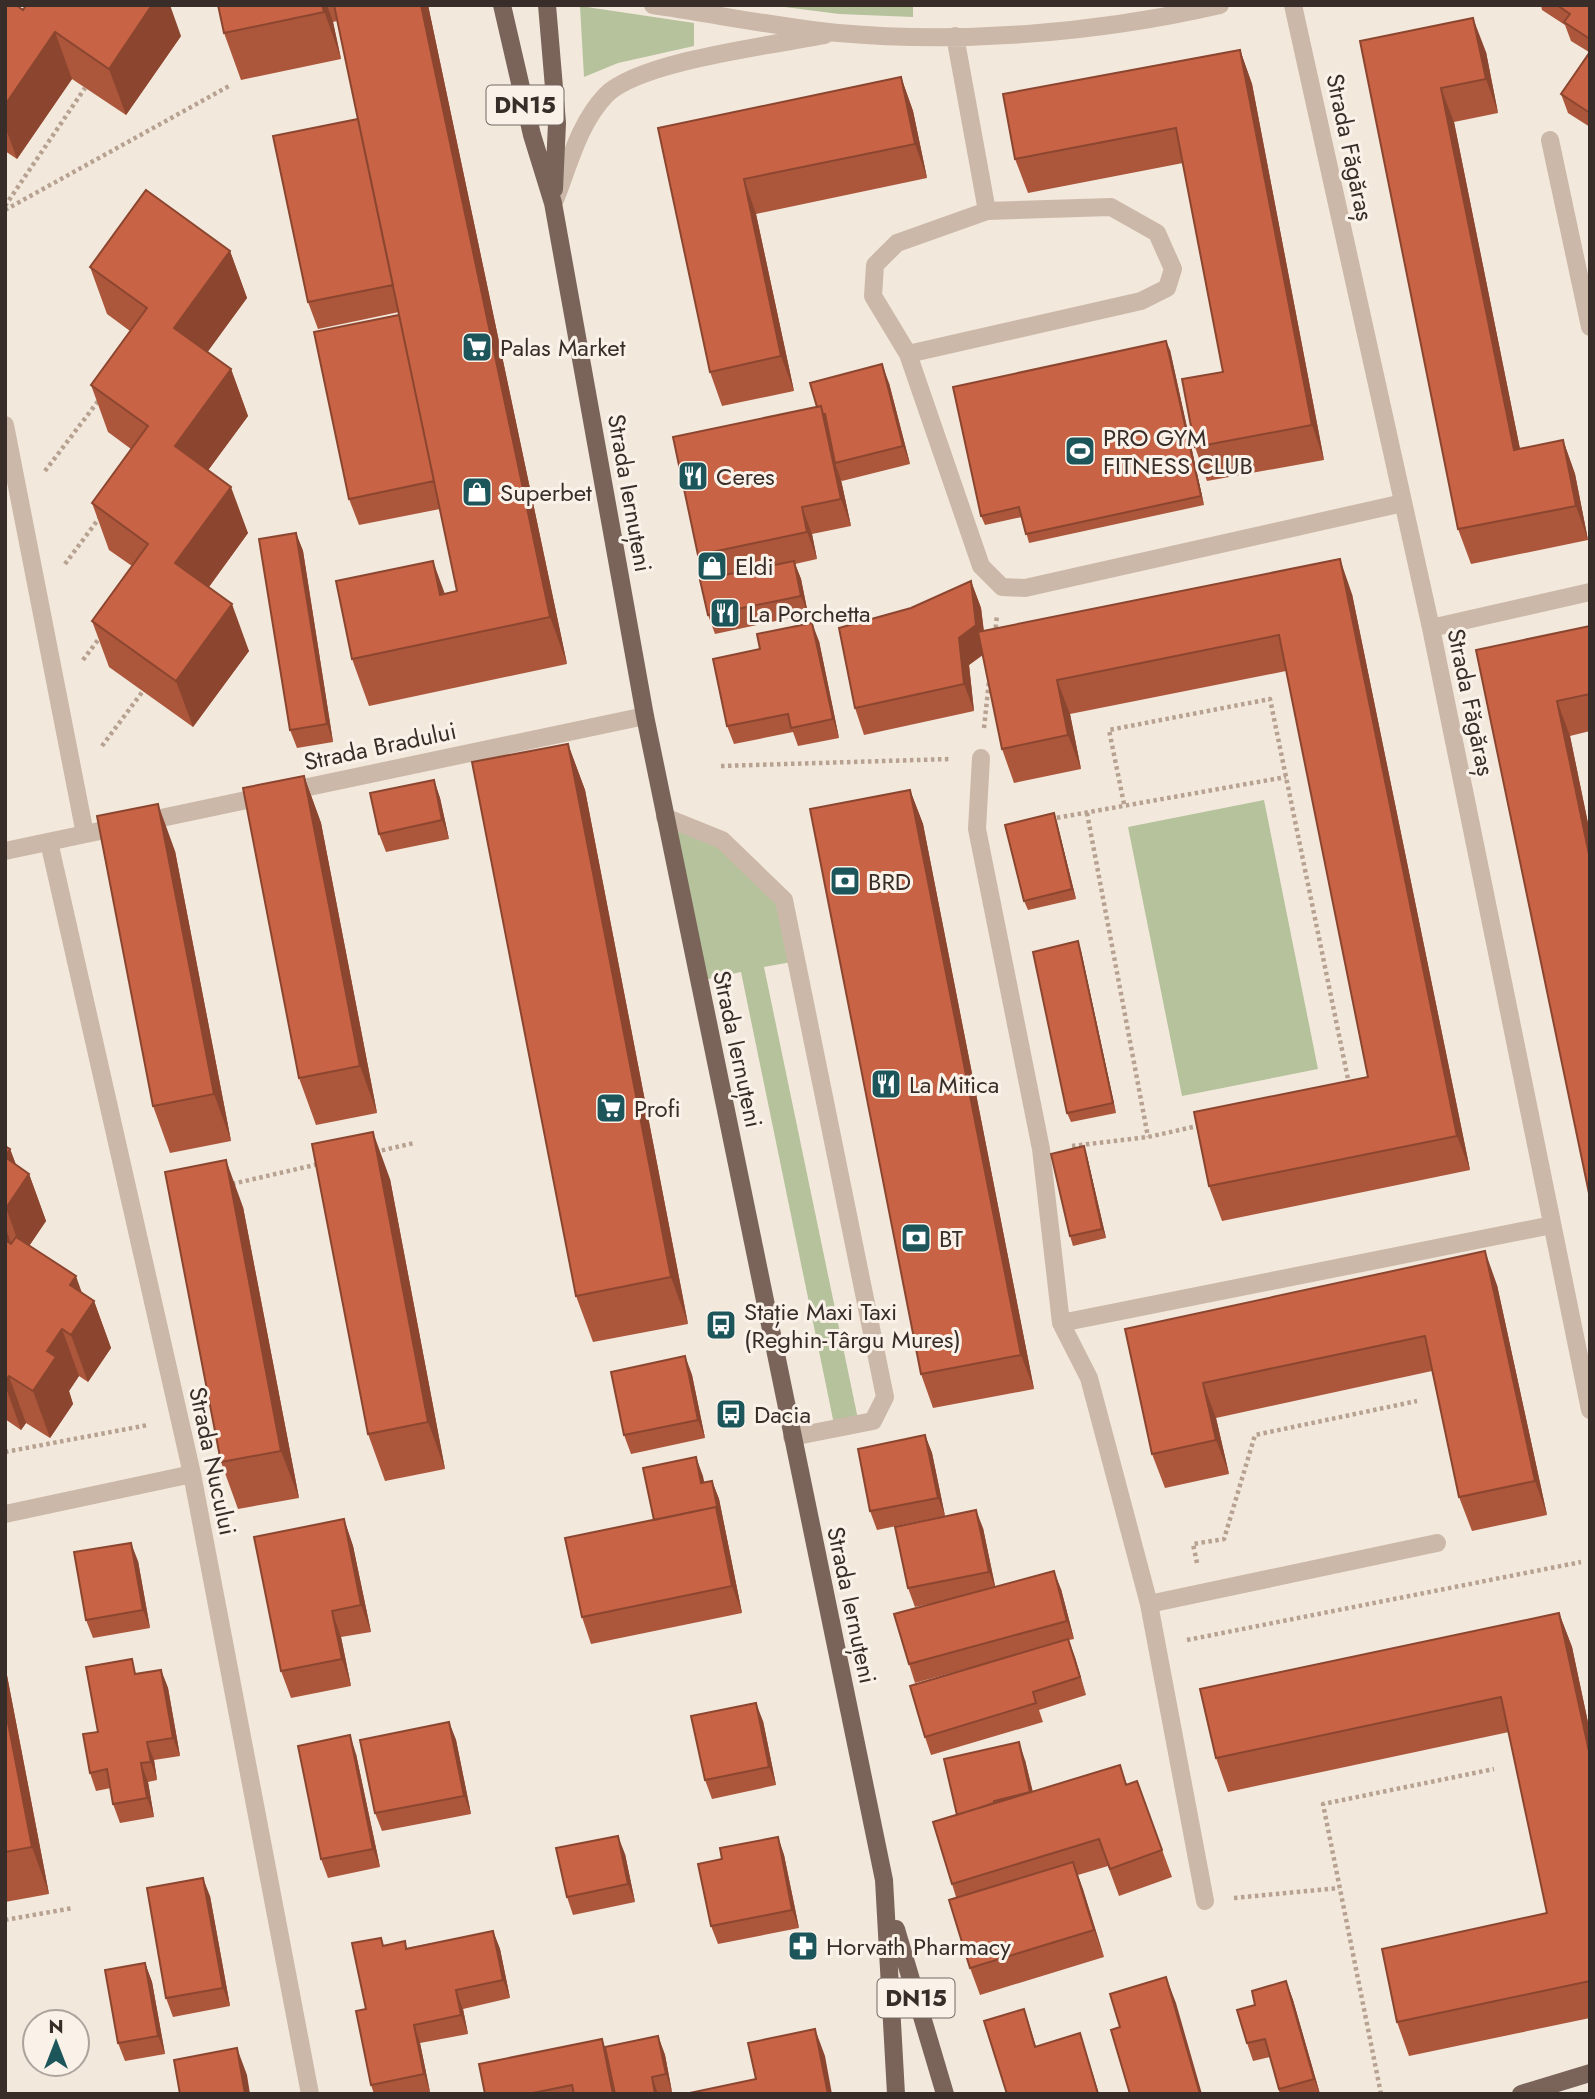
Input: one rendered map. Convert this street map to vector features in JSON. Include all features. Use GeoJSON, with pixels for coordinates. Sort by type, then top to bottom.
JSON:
{"type":"FeatureCollection","features":[{"type":"Feature","properties":{"kind":"main road","name":"Strada Iernuțeni"},"geometry":{"type":"LineString","coordinates":[[502,5],[533,135],[553,203],[645,716],[888,1902],[945,2094]]}},
{"type":"Feature","properties":{"kind":"main road","name":"Strada Iernuțeni"},"geometry":{"type":"LineString","coordinates":[[547,5],[557,123],[553,203]]}},
{"type":"Feature","properties":{"kind":"main road","name":"Strada Iernuțeni"},"geometry":{"type":"LineString","coordinates":[[888,1902],[896,2094]]}},
{"type":"Feature","properties":{"kind":"main road"},"geometry":{"type":"LineString","coordinates":[[1521,2094],[1590,2073]]}},
{"type":"Feature","properties":{"kind":"street"},"geometry":{"type":"LineString","coordinates":[[653,5],[839,33],[956,36],[1086,28],[1177,15],[1220,5]]}},
{"type":"Feature","properties":{"kind":"street","name":"Strada Făgăraș"},"geometry":{"type":"LineString","coordinates":[[1293,5],[1431,628],[1552,1224],[1582,1329],[1590,1410]]}},
{"type":"Feature","properties":{"kind":"street"},"geometry":{"type":"LineString","coordinates":[[553,203],[586,122],[607,94],[632,77],[662,67],[839,33]]}},
{"type":"Feature","properties":{"kind":"street"},"geometry":{"type":"LineString","coordinates":[[956,36],[987,211]]}},
{"type":"Feature","properties":{"kind":"street"},"geometry":{"type":"LineString","coordinates":[[1550,140],[1590,327]]}},
{"type":"Feature","properties":{"kind":"street"},"geometry":{"type":"LineString","coordinates":[[908,354],[1141,301],[1167,288],[1173,269],[1157,233],[1111,207],[987,211],[897,243],[875,265],[873,296],[908,354],[981,566],[1002,587],[1025,588],[1403,503]]}},
{"type":"Feature","properties":{"kind":"street"},"geometry":{"type":"LineString","coordinates":[[5,425],[85,834]]}},
{"type":"Feature","properties":{"kind":"street"},"geometry":{"type":"LineString","coordinates":[[1431,628],[1590,592]]}},
{"type":"Feature","properties":{"kind":"street","name":"Strada Bradului"},"geometry":{"type":"LineString","coordinates":[[5,850],[645,716]]}},
{"type":"Feature","properties":{"kind":"street"},"geometry":{"type":"LineString","coordinates":[[981,758],[976,829],[1041,1149],[1061,1323],[1089,1378],[1149,1604],[1205,1901]]}},
{"type":"Feature","properties":{"kind":"street"},"geometry":{"type":"LineString","coordinates":[[665,817],[722,840],[784,900],[884,1397],[873,1422],[793,1437]]}},
{"type":"Feature","properties":{"kind":"street","name":"Strada Nucului"},"geometry":{"type":"LineString","coordinates":[[49,842],[192,1474],[310,2094]]}},
{"type":"Feature","properties":{"kind":"street"},"geometry":{"type":"LineString","coordinates":[[1061,1323],[1552,1224]]}},
{"type":"Feature","properties":{"kind":"street"},"geometry":{"type":"LineString","coordinates":[[5,1514],[192,1474]]}},
{"type":"Feature","properties":{"kind":"street"},"geometry":{"type":"LineString","coordinates":[[1149,1604],[1437,1543]]}},
{"type":"Feature","properties":{"kind":"path"},"geometry":{"type":"LineString","coordinates":[[5,208],[229,86]]}},
{"type":"Feature","properties":{"kind":"path"},"geometry":{"type":"LineString","coordinates":[[5,208],[85,88]]}},
{"type":"Feature","properties":{"kind":"path"},"geometry":{"type":"LineString","coordinates":[[40,478],[104,393]]}},
{"type":"Feature","properties":{"kind":"path"},"geometry":{"type":"LineString","coordinates":[[58,574],[105,510]]}},
{"type":"Feature","properties":{"kind":"path"},"geometry":{"type":"LineString","coordinates":[[994,638],[1002,587]]}},
{"type":"Feature","properties":{"kind":"path"},"geometry":{"type":"LineString","coordinates":[[76,670],[107,628]]}},
{"type":"Feature","properties":{"kind":"path"},"geometry":{"type":"LineString","coordinates":[[721,766],[981,758],[989,678]]}},
{"type":"Feature","properties":{"kind":"path"},"geometry":{"type":"LineString","coordinates":[[93,757],[143,691]]}},
{"type":"Feature","properties":{"kind":"path"},"geometry":{"type":"LineString","coordinates":[[1124,804],[1109,730],[1270,699],[1351,1094]]}},
{"type":"Feature","properties":{"kind":"path"},"geometry":{"type":"LineString","coordinates":[[1045,819],[1286,776]]}},
{"type":"Feature","properties":{"kind":"path"},"geometry":{"type":"LineString","coordinates":[[1087,813],[1148,1137]]}},
{"type":"Feature","properties":{"kind":"path"},"geometry":{"type":"LineString","coordinates":[[1041,1149],[1148,1137],[1216,1123]]}},
{"type":"Feature","properties":{"kind":"path"},"geometry":{"type":"LineString","coordinates":[[373,1152],[414,1143]]}},
{"type":"Feature","properties":{"kind":"path"},"geometry":{"type":"LineString","coordinates":[[226,1185],[333,1161]]}},
{"type":"Feature","properties":{"kind":"path"},"geometry":{"type":"LineString","coordinates":[[1203,1593],[1193,1545],[1224,1539],[1255,1435],[1417,1401]]}},
{"type":"Feature","properties":{"kind":"path"},"geometry":{"type":"LineString","coordinates":[[5,1452],[154,1424]]}},
{"type":"Feature","properties":{"kind":"path"},"geometry":{"type":"LineString","coordinates":[[1157,1646],[1581,1562]]}},
{"type":"Feature","properties":{"kind":"path"},"geometry":{"type":"LineString","coordinates":[[1381,2094],[1323,1804],[1494,1769]]}},
{"type":"Feature","properties":{"kind":"path"},"geometry":{"type":"LineString","coordinates":[[1205,1901],[1339,1888]]}},
{"type":"Feature","properties":{"kind":"path"},"geometry":{"type":"LineString","coordinates":[[5,1920],[73,1908]]}},
{"type":"Feature","properties":{"kind":"green space"},"geometry":{"type":"Polygon","coordinates":[[[769,5],[913,5],[913,17],[839,14],[769,5]]]}},
{"type":"Feature","properties":{"kind":"green space"},"geometry":{"type":"Polygon","coordinates":[[[580,6],[694,23],[694,46],[618,63],[584,77],[580,6]]]}},
{"type":"Feature","properties":{"kind":"green space"},"geometry":{"type":"Polygon","coordinates":[[[1264,800],[1318,1069],[1182,1096],[1128,827],[1264,800]]]}},
{"type":"Feature","properties":{"kind":"green space"},"geometry":{"type":"Polygon","coordinates":[[[665,817],[722,840],[784,900],[797,961],[764,967],[859,1424],[835,1429],[741,972],[699,981],[665,817]]]}},
{"type":"Feature","properties":{"kind":"building"},"geometry":{"type":"Polygon","coordinates":[[[5,5],[16,5],[23,10],[26,5],[152,5],[109,69],[55,32],[5,105],[5,5]]]}},
{"type":"Feature","properties":{"kind":"building"},"geometry":{"type":"Polygon","coordinates":[[[218,5],[322,5],[324,12],[224,33],[218,5]]]}},
{"type":"Feature","properties":{"kind":"building"},"geometry":{"type":"Polygon","coordinates":[[[334,5],[421,5],[550,617],[352,659],[336,581],[433,561],[440,595],[457,591],[334,5]]]}},
{"type":"Feature","properties":{"kind":"building"},"geometry":{"type":"Polygon","coordinates":[[[1557,5],[1590,5],[1590,39],[1564,22],[1570,14],[1557,5]]]}},
{"type":"Feature","properties":{"kind":"building"},"geometry":{"type":"Polygon","coordinates":[[[1473,18],[1486,79],[1441,88],[1514,450],[1563,440],[1576,506],[1458,529],[1360,41],[1473,18]]]}},
{"type":"Feature","properties":{"kind":"building"},"geometry":{"type":"Polygon","coordinates":[[[1240,50],[1312,425],[1195,447],[1182,379],[1223,372],[1176,128],[1015,159],[1003,94],[1240,50]]]}},
{"type":"Feature","properties":{"kind":"building"},"geometry":{"type":"Polygon","coordinates":[[[1590,52],[1590,113],[1561,94],[1590,52]]]}},
{"type":"Feature","properties":{"kind":"building"},"geometry":{"type":"Polygon","coordinates":[[[901,77],[915,144],[744,179],[781,356],[710,372],[658,128],[901,77]]]}},
{"type":"Feature","properties":{"kind":"building"},"geometry":{"type":"Polygon","coordinates":[[[358,119],[393,285],[308,302],[273,136],[358,119]]]}},
{"type":"Feature","properties":{"kind":"building"},"geometry":{"type":"Polygon","coordinates":[[[146,190],[230,251],[174,328],[231,369],[175,446],[231,487],[175,563],[232,604],[176,681],[92,621],[148,544],[92,503],[148,426],[91,385],[147,308],[90,267],[146,190]]]}},
{"type":"Feature","properties":{"kind":"building"},"geometry":{"type":"Polygon","coordinates":[[[399,315],[434,481],[349,499],[314,332],[399,315]]]}},
{"type":"Feature","properties":{"kind":"building","name":"PRO GYM FITNESS CLUB"},"geometry":{"type":"Polygon","coordinates":[[[1166,341],[1201,496],[1026,534],[1019,507],[981,516],[953,387],[1166,341]]]}},
{"type":"Feature","properties":{"kind":"building"},"geometry":{"type":"Polygon","coordinates":[[[882,364],[903,446],[835,463],[825,414],[821,406],[817,407],[810,383],[882,364]]]}},
{"type":"Feature","properties":{"kind":"building"},"geometry":{"type":"Polygon","coordinates":[[[821,406],[841,499],[802,507],[807,532],[698,555],[673,437],[821,406]]]}},
{"type":"Feature","properties":{"kind":"building"},"geometry":{"type":"Polygon","coordinates":[[[296,533],[327,724],[290,730],[259,539],[296,533]]]}},
{"type":"Feature","properties":{"kind":"building"},"geometry":{"type":"Polygon","coordinates":[[[1340,559],[1457,1136],[1209,1186],[1194,1112],[1368,1077],[1279,635],[1057,680],[1068,735],[1002,749],[978,632],[1340,559]]]}},
{"type":"Feature","properties":{"kind":"building"},"geometry":{"type":"Polygon","coordinates":[[[794,561],[801,596],[708,615],[700,580],[794,561]]]}},
{"type":"Feature","properties":{"kind":"building"},"geometry":{"type":"Polygon","coordinates":[[[971,581],[976,625],[959,638],[964,684],[855,708],[839,628],[911,608],[971,581]]]}},
{"type":"Feature","properties":{"kind":"building"},"geometry":{"type":"Polygon","coordinates":[[[812,623],[833,719],[791,728],[788,714],[727,726],[713,659],[760,649],[757,634],[812,623]]]}},
{"type":"Feature","properties":{"kind":"building"},"geometry":{"type":"Polygon","coordinates":[[[1590,626],[1590,694],[1557,701],[1590,859],[1590,1198],[1476,650],[1590,626]]]}},
{"type":"Feature","properties":{"kind":"building"},"geometry":{"type":"Polygon","coordinates":[[[568,744],[671,1277],[576,1296],[472,762],[568,744]]]}},
{"type":"Feature","properties":{"kind":"building"},"geometry":{"type":"Polygon","coordinates":[[[304,776],[360,1066],[299,1078],[243,788],[304,776]]]}},
{"type":"Feature","properties":{"kind":"building"},"geometry":{"type":"Polygon","coordinates":[[[434,780],[442,820],[379,834],[370,793],[434,780]]]}},
{"type":"Feature","properties":{"kind":"building"},"geometry":{"type":"Polygon","coordinates":[[[910,790],[1021,1355],[921,1374],[810,809],[910,790]]]}},
{"type":"Feature","properties":{"kind":"building"},"geometry":{"type":"Polygon","coordinates":[[[158,804],[214,1094],[153,1106],[97,816],[158,804]]]}},
{"type":"Feature","properties":{"kind":"building"},"geometry":{"type":"Polygon","coordinates":[[[1054,813],[1072,889],[1024,901],[1005,825],[1054,813]]]}},
{"type":"Feature","properties":{"kind":"building"},"geometry":{"type":"Polygon","coordinates":[[[1078,941],[1113,1103],[1067,1113],[1033,952],[1078,941]]]}},
{"type":"Feature","properties":{"kind":"building"},"geometry":{"type":"Polygon","coordinates":[[[373,1132],[428,1422],[368,1434],[312,1144],[373,1132]]]}},
{"type":"Feature","properties":{"kind":"building"},"geometry":{"type":"Polygon","coordinates":[[[1084,1146],[1102,1229],[1070,1236],[1051,1154],[1084,1146]]]}},
{"type":"Feature","properties":{"kind":"building"},"geometry":{"type":"Polygon","coordinates":[[[5,1157],[29,1174],[6,1208],[5,1208],[5,1157]]]}},
{"type":"Feature","properties":{"kind":"building"},"geometry":{"type":"Polygon","coordinates":[[[226,1160],[281,1451],[221,1462],[165,1172],[226,1160]]]}},
{"type":"Feature","properties":{"kind":"building"},"geometry":{"type":"Polygon","coordinates":[[[16,1237],[76,1276],[70,1285],[94,1301],[71,1335],[62,1329],[47,1351],[56,1357],[33,1391],[9,1376],[5,1381],[5,1240],[11,1244],[16,1237]]]}},
{"type":"Feature","properties":{"kind":"building"},"geometry":{"type":"Polygon","coordinates":[[[1485,1251],[1535,1481],[1459,1497],[1425,1336],[1203,1383],[1216,1440],[1152,1454],[1125,1329],[1485,1251]]]}},
{"type":"Feature","properties":{"kind":"building"},"geometry":{"type":"Polygon","coordinates":[[[685,1356],[698,1420],[624,1435],[611,1372],[685,1356]]]}},
{"type":"Feature","properties":{"kind":"building"},"geometry":{"type":"Polygon","coordinates":[[[925,1435],[938,1498],[870,1511],[858,1449],[925,1435]]]}},
{"type":"Feature","properties":{"kind":"building"},"geometry":{"type":"Polygon","coordinates":[[[696,1457],[701,1483],[712,1481],[719,1516],[716,1507],[654,1520],[643,1468],[696,1457]]]}},
{"type":"Feature","properties":{"kind":"building"},"geometry":{"type":"Polygon","coordinates":[[[716,1507],[732,1586],[582,1617],[565,1538],[716,1507]]]}},
{"type":"Feature","properties":{"kind":"building"},"geometry":{"type":"Polygon","coordinates":[[[976,1510],[989,1572],[908,1588],[895,1527],[976,1510]]]}},
{"type":"Feature","properties":{"kind":"building"},"geometry":{"type":"Polygon","coordinates":[[[344,1519],[361,1605],[332,1611],[342,1659],[281,1671],[254,1537],[344,1519]]]}},
{"type":"Feature","properties":{"kind":"building"},"geometry":{"type":"Polygon","coordinates":[[[131,1543],[143,1610],[86,1620],[74,1552],[131,1543]]]}},
{"type":"Feature","properties":{"kind":"building"},"geometry":{"type":"Polygon","coordinates":[[[1054,1571],[1067,1621],[909,1664],[894,1614],[1054,1571]]]}},
{"type":"Feature","properties":{"kind":"building"},"geometry":{"type":"Polygon","coordinates":[[[1559,1613],[1590,1756],[1590,1981],[1397,2022],[1382,1949],[1547,1913],[1501,1697],[1216,1758],[1200,1689],[1559,1613]]]}},
{"type":"Feature","properties":{"kind":"building"},"geometry":{"type":"Polygon","coordinates":[[[1068,1639],[1080,1677],[1033,1692],[1036,1703],[925,1737],[910,1686],[1068,1639]]]}},
{"type":"Feature","properties":{"kind":"building"},"geometry":{"type":"Polygon","coordinates":[[[132,1659],[135,1674],[161,1670],[173,1738],[147,1742],[151,1762],[141,1763],[147,1798],[113,1804],[107,1769],[90,1773],[83,1734],[98,1732],[86,1667],[132,1659]]]}},
{"type":"Feature","properties":{"kind":"building"},"geometry":{"type":"Polygon","coordinates":[[[756,1703],[769,1767],[705,1780],[691,1716],[756,1703]]]}},
{"type":"Feature","properties":{"kind":"building"},"geometry":{"type":"Polygon","coordinates":[[[5,1707],[32,1847],[5,1852],[5,1707]]]}},
{"type":"Feature","properties":{"kind":"building"},"geometry":{"type":"Polygon","coordinates":[[[449,1722],[464,1796],[375,1813],[360,1740],[449,1722]]]}},
{"type":"Feature","properties":{"kind":"building"},"geometry":{"type":"Polygon","coordinates":[[[350,1735],[373,1849],[321,1859],[298,1746],[350,1735]]]}},
{"type":"Feature","properties":{"kind":"building"},"geometry":{"type":"Polygon","coordinates":[[[1019,1742],[1030,1792],[994,1801],[957,1815],[944,1759],[1019,1742]]]}},
{"type":"Feature","properties":{"kind":"building"},"geometry":{"type":"Polygon","coordinates":[[[1120,1765],[1126,1785],[1137,1781],[1162,1850],[1110,1869],[1099,1839],[952,1884],[933,1822],[1120,1765]]]}},
{"type":"Feature","properties":{"kind":"building"},"geometry":{"type":"Polygon","coordinates":[[[618,1836],[628,1884],[567,1897],[556,1848],[618,1836]]]}},
{"type":"Feature","properties":{"kind":"building"},"geometry":{"type":"Polygon","coordinates":[[[778,1837],[792,1910],[711,1926],[698,1864],[722,1859],[720,1848],[778,1837]]]}},
{"type":"Feature","properties":{"kind":"building"},"geometry":{"type":"Polygon","coordinates":[[[1073,1862],[1094,1930],[970,1968],[949,1900],[1073,1862]]]}},
{"type":"Feature","properties":{"kind":"building"},"geometry":{"type":"Polygon","coordinates":[[[203,1878],[223,1988],[166,1998],[147,1888],[203,1878]]]}},
{"type":"Feature","properties":{"kind":"building"},"geometry":{"type":"Polygon","coordinates":[[[493,1931],[503,1980],[456,1990],[461,2015],[414,2025],[424,2074],[371,2085],[356,2011],[366,2009],[352,1943],[381,1938],[383,1946],[405,1941],[406,1949],[493,1931]]]}},
{"type":"Feature","properties":{"kind":"building"},"geometry":{"type":"Polygon","coordinates":[[[145,1963],[158,2036],[118,2043],[105,1970],[145,1963]]]}},
{"type":"Feature","properties":{"kind":"building"},"geometry":{"type":"Polygon","coordinates":[[[1166,1977],[1200,2094],[1130,2094],[1111,2030],[1120,2027],[1110,1994],[1166,1977]]]}},
{"type":"Feature","properties":{"kind":"building"},"geometry":{"type":"Polygon","coordinates":[[[1286,1981],[1314,2079],[1279,2089],[1265,2039],[1247,2043],[1237,2010],[1255,2005],[1252,1991],[1286,1981]]]}},
{"type":"Feature","properties":{"kind":"building"},"geometry":{"type":"Polygon","coordinates":[[[1024,2009],[1035,2047],[1080,2033],[1098,2094],[1007,2094],[984,2021],[1024,2009]]]}},
{"type":"Feature","properties":{"kind":"building"},"geometry":{"type":"Polygon","coordinates":[[[815,2029],[828,2094],[685,2094],[756,2079],[748,2043],[815,2029]]]}},
{"type":"Feature","properties":{"kind":"building"},"geometry":{"type":"Polygon","coordinates":[[[658,2036],[666,2074],[652,2077],[655,2094],[615,2094],[605,2047],[658,2036]]]}},
{"type":"Feature","properties":{"kind":"building"},"geometry":{"type":"Polygon","coordinates":[[[602,2039],[613,2094],[574,2094],[572,2085],[528,2094],[485,2094],[479,2064],[602,2039]]]}},
{"type":"Feature","properties":{"kind":"building"},"geometry":{"type":"Polygon","coordinates":[[[237,2048],[245,2094],[180,2094],[174,2060],[237,2048]]]}},
{"type":"Feature","properties":{"kind":"place","name":"Palas Market"},"geometry":{"type":"Point","coordinates":[477,347]}},
{"type":"Feature","properties":{"kind":"place","name":"PRO GYM FITNESS CLUB"},"geometry":{"type":"Point","coordinates":[1080,451]}},
{"type":"Feature","properties":{"kind":"place","name":"Ceres"},"geometry":{"type":"Point","coordinates":[693,476]}},
{"type":"Feature","properties":{"kind":"place","name":"Superbet"},"geometry":{"type":"Point","coordinates":[477,492]}},
{"type":"Feature","properties":{"kind":"place","name":"Eldi"},"geometry":{"type":"Point","coordinates":[712,566]}},
{"type":"Feature","properties":{"kind":"place","name":"La Porchetta"},"geometry":{"type":"Point","coordinates":[725,613]}},
{"type":"Feature","properties":{"kind":"place","name":"BRD"},"geometry":{"type":"Point","coordinates":[845,881]}},
{"type":"Feature","properties":{"kind":"place","name":"La Mitica"},"geometry":{"type":"Point","coordinates":[886,1084]}},
{"type":"Feature","properties":{"kind":"place","name":"Profi"},"geometry":{"type":"Point","coordinates":[611,1108]}},
{"type":"Feature","properties":{"kind":"place","name":"BT"},"geometry":{"type":"Point","coordinates":[916,1238]}},
{"type":"Feature","properties":{"kind":"place","name":"Stație Maxi Taxi (Reghin-Târgu Mures)"},"geometry":{"type":"Point","coordinates":[721,1325]}},
{"type":"Feature","properties":{"kind":"place","name":"Dacia"},"geometry":{"type":"Point","coordinates":[731,1414]}},
{"type":"Feature","properties":{"kind":"place","name":"Horvath Pharmacy"},"geometry":{"type":"Point","coordinates":[803,1946]}}]}
